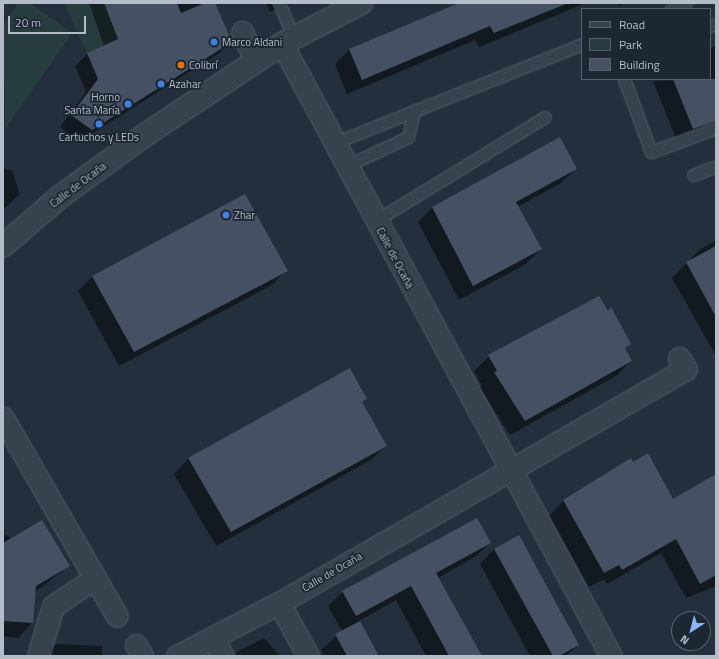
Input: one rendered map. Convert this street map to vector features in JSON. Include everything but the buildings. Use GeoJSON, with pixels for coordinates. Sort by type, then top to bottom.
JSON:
{"type":"FeatureCollection","features":[{"type":"Feature","properties":{"kind":"street","name":"Calle de Ocaña"},"geometry":{"type":"LineString","coordinates":[[3,246],[61,196],[256,62],[288,41],[361,3]]}},
{"type":"Feature","properties":{"kind":"street"},"geometry":{"type":"LineString","coordinates":[[242,32],[256,62]]}},
{"type":"Feature","properties":{"kind":"street","name":"Calle de Ocaña"},"geometry":{"type":"LineString","coordinates":[[288,41],[334,143],[346,166],[611,656]]}},
{"type":"Feature","properties":{"kind":"street","name":"Calle de Ocaña"},"geometry":{"type":"LineString","coordinates":[[176,656],[218,647],[279,603],[686,369],[679,358]]}},
{"type":"Feature","properties":{"kind":"street"},"geometry":{"type":"LineString","coordinates":[[6,432],[96,578],[117,616]]}},
{"type":"Feature","properties":{"kind":"street"},"geometry":{"type":"LineString","coordinates":[[38,656],[53,606],[96,578]]}},
{"type":"Feature","properties":{"kind":"street"},"geometry":{"type":"LineString","coordinates":[[279,603],[308,656]]}},
{"type":"Feature","properties":{"kind":"lane"},"geometry":{"type":"LineString","coordinates":[[279,3],[288,41]]}},
{"type":"Feature","properties":{"kind":"lane"},"geometry":{"type":"LineString","coordinates":[[674,8],[686,3]]}},
{"type":"Feature","properties":{"kind":"lane"},"geometry":{"type":"LineString","coordinates":[[334,143],[581,44]]}},
{"type":"Feature","properties":{"kind":"lane"},"geometry":{"type":"LineString","coordinates":[[624,80],[651,152],[716,128]]}},
{"type":"Feature","properties":{"kind":"lane"},"geometry":{"type":"LineString","coordinates":[[346,166],[408,137],[414,111]]}},
{"type":"Feature","properties":{"kind":"lane"},"geometry":{"type":"LineString","coordinates":[[375,221],[545,117]]}},
{"type":"Feature","properties":{"kind":"lane"},"geometry":{"type":"LineString","coordinates":[[693,175],[716,166]]}},
{"type":"Feature","properties":{"kind":"green space"},"geometry":{"type":"Polygon","coordinates":[[[18,3],[30,3],[72,33],[5,129],[3,25],[18,3]]]}},
{"type":"Feature","properties":{"kind":"green space"},"geometry":{"type":"Polygon","coordinates":[[[64,3],[104,3],[118,39],[87,53],[64,3]]]}},
{"type":"Feature","properties":{"kind":"place","name":"Marco Aldani"},"geometry":{"type":"Point","coordinates":[214,42]}},
{"type":"Feature","properties":{"kind":"place","name":"Colibrí"},"geometry":{"type":"Point","coordinates":[181,65]}},
{"type":"Feature","properties":{"kind":"place","name":"Azahar"},"geometry":{"type":"Point","coordinates":[161,84]}},
{"type":"Feature","properties":{"kind":"place","name":"Horno Santa María"},"geometry":{"type":"Point","coordinates":[128,104]}},
{"type":"Feature","properties":{"kind":"place","name":"Cartuchos y LEDs"},"geometry":{"type":"Point","coordinates":[99,124]}},
{"type":"Feature","properties":{"kind":"place","name":"Zhar"},"geometry":{"type":"Point","coordinates":[226,215]}}]}
